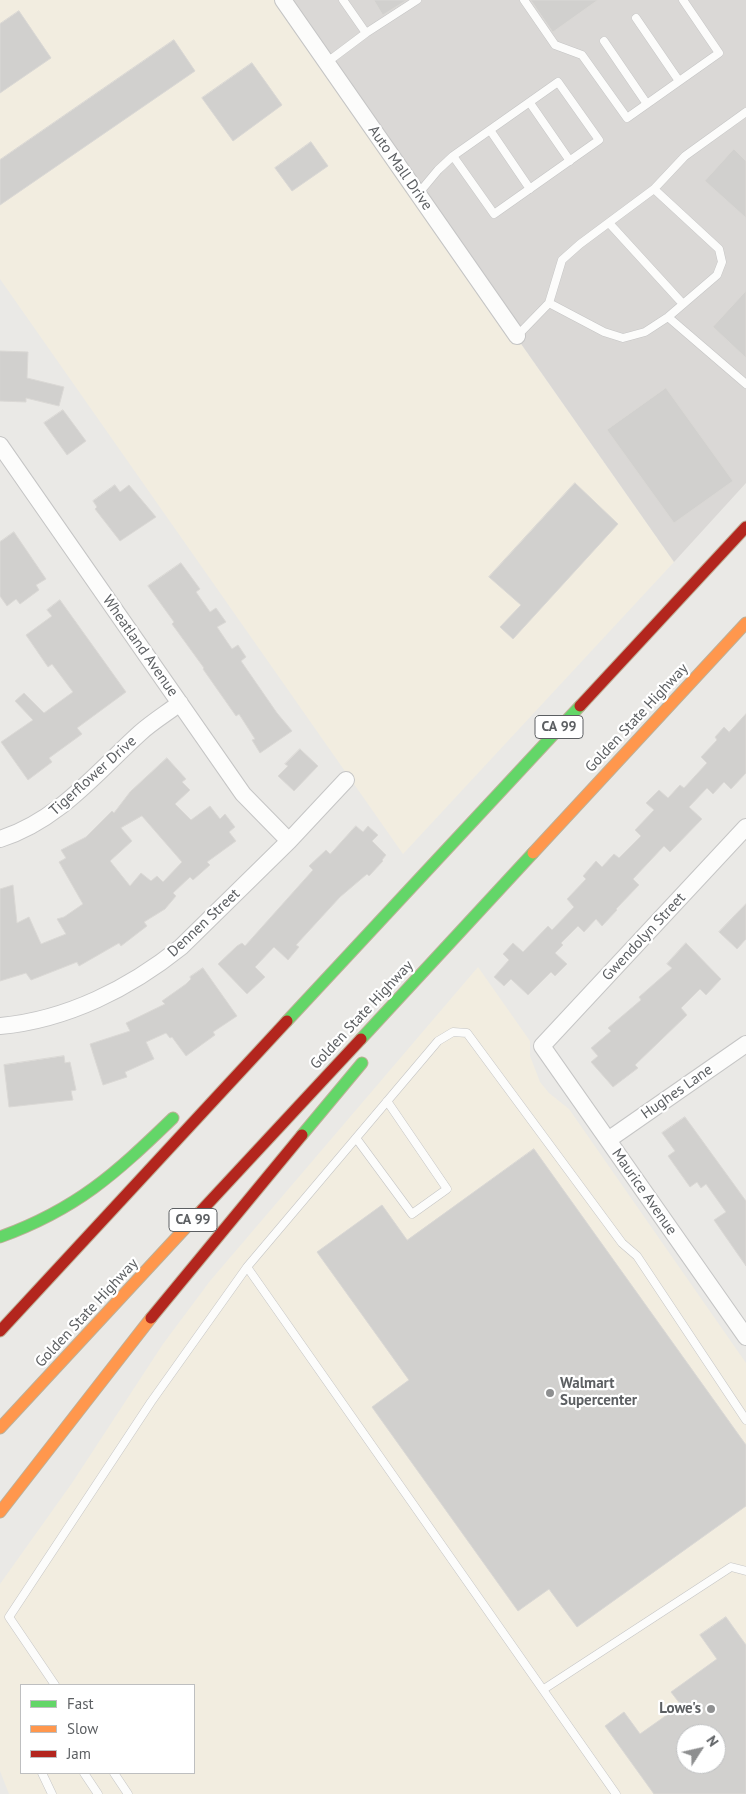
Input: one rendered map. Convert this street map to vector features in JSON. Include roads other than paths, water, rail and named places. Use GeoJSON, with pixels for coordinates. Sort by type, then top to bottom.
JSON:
{"type":"FeatureCollection","features":[{"type":"Feature","properties":{"kind":"highway","name":"CA 99"},"geometry":{"type":"LineString","coordinates":[[0,1331],[746,527]]}},
{"type":"Feature","properties":{"kind":"highway","name":"Golden State Highway"},"geometry":{"type":"LineString","coordinates":[[0,1428],[746,623]]}},
{"type":"Feature","properties":{"kind":"highway"},"geometry":{"type":"LineString","coordinates":[[237,1057],[373,927]]}},
{"type":"Feature","properties":{"kind":"highway"},"geometry":{"type":"LineString","coordinates":[[0,1512],[175,1287],[365,1059],[385,1012]]}},
{"type":"Feature","properties":{"kind":"highway"},"geometry":{"type":"LineString","coordinates":[[0,1238],[51,1218],[81,1201],[109,1180],[180,1112]]}},
{"type":"Feature","properties":{"kind":"street","name":"Auto Mall Drive"},"geometry":{"type":"LineString","coordinates":[[283,0],[517,336]]}},
{"type":"Feature","properties":{"kind":"street","name":"Wheatland Avenue"},"geometry":{"type":"LineString","coordinates":[[0,445],[252,806],[289,841]]}},
{"type":"Feature","properties":{"kind":"street","name":"Tigerflower Drive"},"geometry":{"type":"LineString","coordinates":[[0,839],[38,824],[59,809],[142,731],[180,704]]}},
{"type":"Feature","properties":{"kind":"street","name":"Dennen Street"},"geometry":{"type":"LineString","coordinates":[[0,1026],[36,1020],[71,1010],[105,996],[137,979],[181,947],[289,841],[346,780]]}},
{"type":"Feature","properties":{"kind":"street","name":"Gwendolyn Street"},"geometry":{"type":"LineString","coordinates":[[542,1046],[746,827]]}},
{"type":"Feature","properties":{"kind":"street","name":"Hughes Lane"},"geometry":{"type":"LineString","coordinates":[[608,1140],[746,1044]]}},
{"type":"Feature","properties":{"kind":"street","name":"Maurice Avenue"},"geometry":{"type":"LineString","coordinates":[[542,1046],[746,1337]]}},
{"type":"Feature","properties":{"kind":"lane"},"geometry":{"type":"LineString","coordinates":[[343,0],[366,34]]}},
{"type":"Feature","properties":{"kind":"lane"},"geometry":{"type":"LineString","coordinates":[[326,63],[417,0]]}},
{"type":"Feature","properties":{"kind":"lane"},"geometry":{"type":"LineString","coordinates":[[524,0],[555,45],[582,55],[627,118],[719,53],[683,0]]}},
{"type":"Feature","properties":{"kind":"lane"},"geometry":{"type":"LineString","coordinates":[[636,18],[679,81]]}},
{"type":"Feature","properties":{"kind":"lane"},"geometry":{"type":"LineString","coordinates":[[604,41],[647,104]]}},
{"type":"Feature","properties":{"kind":"lane"},"geometry":{"type":"LineString","coordinates":[[418,194],[438,170],[454,156],[558,82],[599,140],[494,214],[454,156]]}},
{"type":"Feature","properties":{"kind":"lane"},"geometry":{"type":"LineString","coordinates":[[530,102],[570,161]]}},
{"type":"Feature","properties":{"kind":"lane"},"geometry":{"type":"LineString","coordinates":[[517,336],[549,303],[562,260],[654,189],[685,156],[746,112]]}},
{"type":"Feature","properties":{"kind":"lane"},"geometry":{"type":"LineString","coordinates":[[490,130],[530,188]]}},
{"type":"Feature","properties":{"kind":"lane"},"geometry":{"type":"LineString","coordinates":[[549,303],[604,332],[623,338],[645,332],[668,317],[717,275],[722,262],[719,249],[670,201],[654,189]]}},
{"type":"Feature","properties":{"kind":"lane"},"geometry":{"type":"LineString","coordinates":[[609,223],[683,304]]}},
{"type":"Feature","properties":{"kind":"lane"},"geometry":{"type":"LineString","coordinates":[[668,317],[746,384]]}},
{"type":"Feature","properties":{"kind":"lane"},"geometry":{"type":"LineString","coordinates":[[54,1684],[9,1618],[151,1402],[247,1267],[438,1041],[453,1032],[468,1033],[622,1243],[637,1256],[746,1420]]}},
{"type":"Feature","properties":{"kind":"lane"},"geometry":{"type":"LineString","coordinates":[[356,1138],[412,1214],[447,1189],[387,1101]]}},
{"type":"Feature","properties":{"kind":"lane"},"geometry":{"type":"LineString","coordinates":[[247,1267],[616,1794]]}},
{"type":"Feature","properties":{"kind":"lane"},"geometry":{"type":"LineString","coordinates":[[544,1689],[731,1567],[746,1571]]}},
{"type":"Feature","properties":{"kind":"lane"},"geometry":{"type":"LineString","coordinates":[[42,1774],[52,1794]]}},
{"type":"Feature","properties":{"kind":"lane"},"geometry":{"type":"LineString","coordinates":[[85,1774],[98,1794]]}},
{"type":"Feature","properties":{"kind":"lane"},"geometry":{"type":"LineString","coordinates":[[115,1774],[128,1794]]}},
{"type":"Feature","properties":{"kind":"place","name":"Walmart Supercenter"},"geometry":{"type":"Point","coordinates":[550,1393]}},
{"type":"Feature","properties":{"kind":"place","name":"Lowe's"},"geometry":{"type":"Point","coordinates":[711,1709]}}]}
